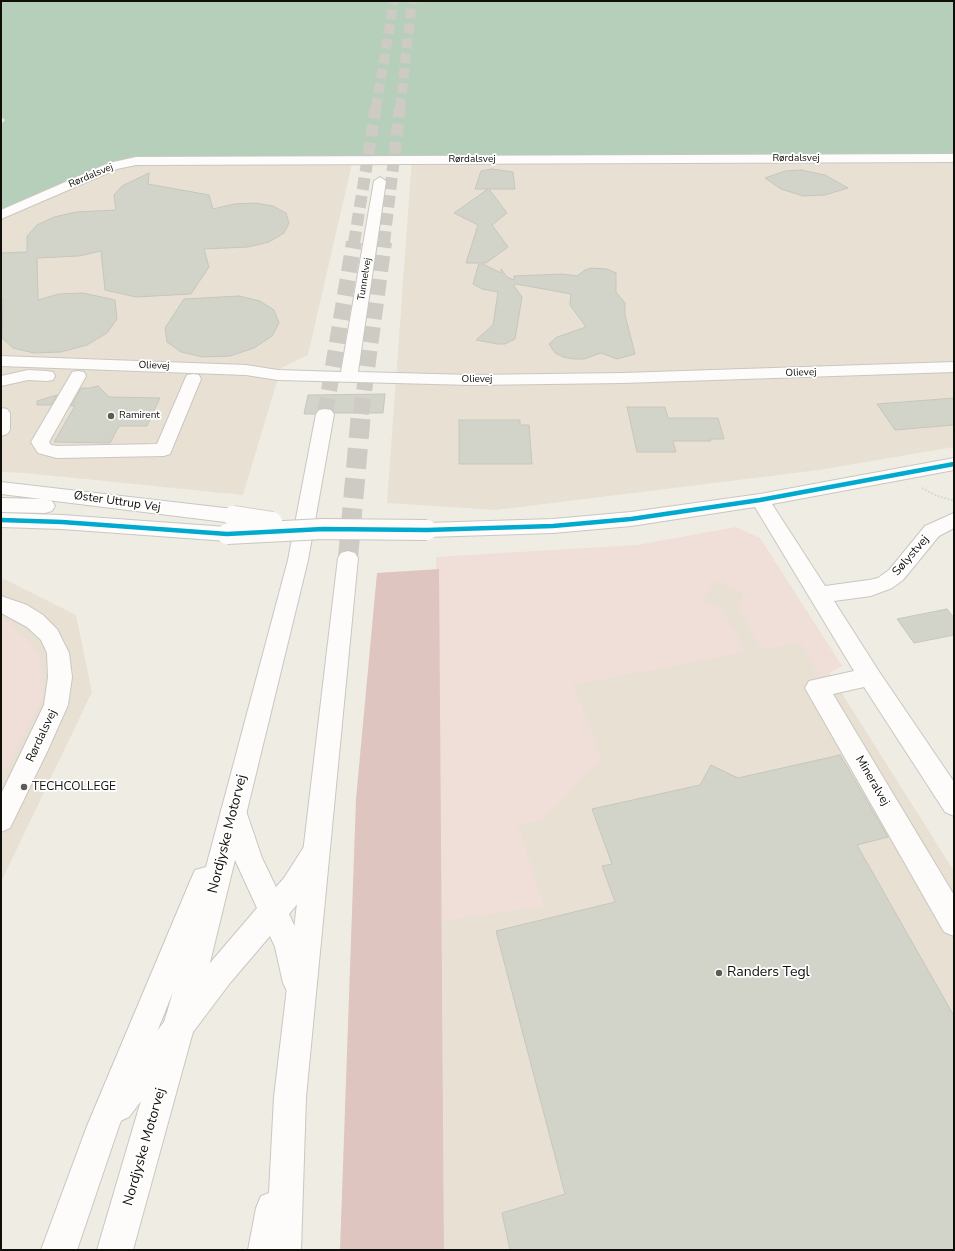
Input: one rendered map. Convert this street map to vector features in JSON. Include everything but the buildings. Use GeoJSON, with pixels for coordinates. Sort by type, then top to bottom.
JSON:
{"type":"FeatureCollection","features":[{"type":"Feature","properties":{"kind":"main road","name":"Rørdalsvej"},"geometry":{"type":"LineString","coordinates":[[1,215],[113,166],[136,161],[954,158]]}},
{"type":"Feature","properties":{"kind":"main road","name":"Tunnelvej"},"geometry":{"type":"LineString","coordinates":[[349,376],[380,181]]}},
{"type":"Feature","properties":{"kind":"main road","name":"Olievej"},"geometry":{"type":"LineString","coordinates":[[1,362],[246,370],[278,375],[472,380],[623,378],[954,367]]}},
{"type":"Feature","properties":{"kind":"main road"},"geometry":{"type":"LineString","coordinates":[[1,381],[28,375],[248,380],[278,375]]}},
{"type":"Feature","properties":{"kind":"main road"},"geometry":{"type":"LineString","coordinates":[[78,376],[40,442],[44,449],[57,452],[164,450],[193,379]]}},
{"type":"Feature","properties":{"kind":"main road","name":"Nordjyske Motorvej"},"geometry":{"type":"LineString","coordinates":[[115,1250],[179,1028],[298,560],[325,414]]}},
{"type":"Feature","properties":{"kind":"main road"},"geometry":{"type":"LineString","coordinates":[[230,525],[323,529],[427,530],[553,526],[632,519],[760,500],[954,464]]}},
{"type":"Feature","properties":{"kind":"main road","name":"Øster Uttrup Vej"},"geometry":{"type":"LineString","coordinates":[[1,488],[93,498],[230,525]]}},
{"type":"Feature","properties":{"kind":"main road"},"geometry":{"type":"LineString","coordinates":[[760,500],[870,677],[954,804]]}},
{"type":"Feature","properties":{"kind":"main road"},"geometry":{"type":"LineString","coordinates":[[1,505],[80,508],[118,504]]}},
{"type":"Feature","properties":{"kind":"main road","name":"Øster Uttrup Vej"},"geometry":{"type":"LineString","coordinates":[[1,520],[230,525]]}},
{"type":"Feature","properties":{"kind":"main road","name":"Sølystvej"},"geometry":{"type":"LineString","coordinates":[[819,595],[871,588],[885,583],[896,575],[932,531],[954,520]]}},
{"type":"Feature","properties":{"kind":"main road"},"geometry":{"type":"LineString","coordinates":[[266,1250],[290,1097],[302,997],[348,558]]}},
{"type":"Feature","properties":{"kind":"main road","name":"Rørdalsvej"},"geometry":{"type":"LineString","coordinates":[[1,604],[19,611],[36,621],[49,635],[58,653],[60,677],[56,705],[35,752],[1,820]]}},
{"type":"Feature","properties":{"kind":"main road","name":"Mineralvej"},"geometry":{"type":"LineString","coordinates":[[870,677],[817,688],[954,922]]}},
{"type":"Feature","properties":{"kind":"main road"},"geometry":{"type":"LineString","coordinates":[[234,810],[249,860],[272,912],[289,945],[302,997]]}},
{"type":"Feature","properties":{"kind":"main road"},"geometry":{"type":"LineString","coordinates":[[59,1250],[103,1126],[234,810]]}},
{"type":"Feature","properties":{"kind":"main road"},"geometry":{"type":"LineString","coordinates":[[103,1126],[220,973],[294,887],[318,848]]}},
{"type":"Feature","properties":{"kind":"main road"},"geometry":{"type":"LineString","coordinates":[[283,1250],[290,1097]]}},
{"type":"Feature","properties":{"kind":"path"},"geometry":{"type":"LineString","coordinates":[[935,495],[954,501]]}},
{"type":"Feature","properties":{"kind":"shaded area"},"geometry":{"type":"Polygon","coordinates":[[[1,1],[954,1],[954,154],[138,157],[114,162],[1,211],[1,124],[5,120],[1,117],[1,1]]]}},
{"type":"Feature","properties":{"kind":"shaded area"},"geometry":{"type":"Polygon","coordinates":[[[354,155],[308,355],[281,368],[243,495],[25,473],[1,472],[1,211],[114,162],[127,158],[354,155]]]}},
{"type":"Feature","properties":{"kind":"shaded area"},"geometry":{"type":"Polygon","coordinates":[[[954,157],[954,447],[819,470],[496,510],[387,503],[412,158],[954,157]]]}},
{"type":"Feature","properties":{"kind":"shaded area"},"geometry":{"type":"Polygon","coordinates":[[[736,527],[760,538],[842,666],[820,678],[800,642],[762,650],[737,606],[744,593],[716,581],[703,601],[722,609],[746,652],[573,685],[602,759],[543,820],[518,825],[544,906],[442,921],[436,557],[637,545],[736,527]]]}},
{"type":"Feature","properties":{"kind":"shaded area"},"geometry":{"type":"Polygon","coordinates":[[[734,541],[821,660],[954,871],[954,1250],[444,1250],[439,569],[734,541]]]}},
{"type":"Feature","properties":{"kind":"shaded area"},"geometry":{"type":"Polygon","coordinates":[[[439,569],[444,1250],[340,1250],[356,799],[377,573],[439,569]]]}},
{"type":"Feature","properties":{"kind":"shaded area","name":"TECHCOLLEGE"},"geometry":{"type":"Polygon","coordinates":[[[1,579],[6,580],[76,615],[92,692],[1,882],[1,579]]]}},
{"type":"Feature","properties":{"kind":"shaded area"},"geometry":{"type":"Polygon","coordinates":[[[1,619],[8,622],[39,653],[44,695],[1,780],[1,619]]]}},
{"type":"Feature","properties":{"kind":"tunnel"},"geometry":{"type":"LineString","coordinates":[[376,108],[394,1]]}},
{"type":"Feature","properties":{"kind":"tunnel"},"geometry":{"type":"LineString","coordinates":[[400,108],[412,1]]}},
{"type":"Feature","properties":{"kind":"tunnel"},"geometry":{"type":"LineString","coordinates":[[354,243],[376,107]]}},
{"type":"Feature","properties":{"kind":"tunnel"},"geometry":{"type":"LineString","coordinates":[[384,243],[400,107]]}},
{"type":"Feature","properties":{"kind":"tunnel"},"geometry":{"type":"LineString","coordinates":[[325,414],[354,242]]}},
{"type":"Feature","properties":{"kind":"tunnel"},"geometry":{"type":"LineString","coordinates":[[361,414],[384,242]]}},
{"type":"Feature","properties":{"kind":"tunnel"},"geometry":{"type":"LineString","coordinates":[[348,558],[361,413]]}},
{"type":"Feature","properties":{"kind":"transit line"},"geometry":{"type":"LineString","coordinates":[[1,520],[62,522],[227,534],[323,529],[427,530],[553,526],[631,519],[760,500],[954,464]]}},
{"type":"Feature","properties":{"kind":"place","name":"Ramirent"},"geometry":{"type":"Point","coordinates":[111,416]}},
{"type":"Feature","properties":{"kind":"place","name":"TECHCOLLEGE"},"geometry":{"type":"Point","coordinates":[24,787]}},
{"type":"Feature","properties":{"kind":"place","name":"Randers Tegl"},"geometry":{"type":"Point","coordinates":[719,973]}}]}
